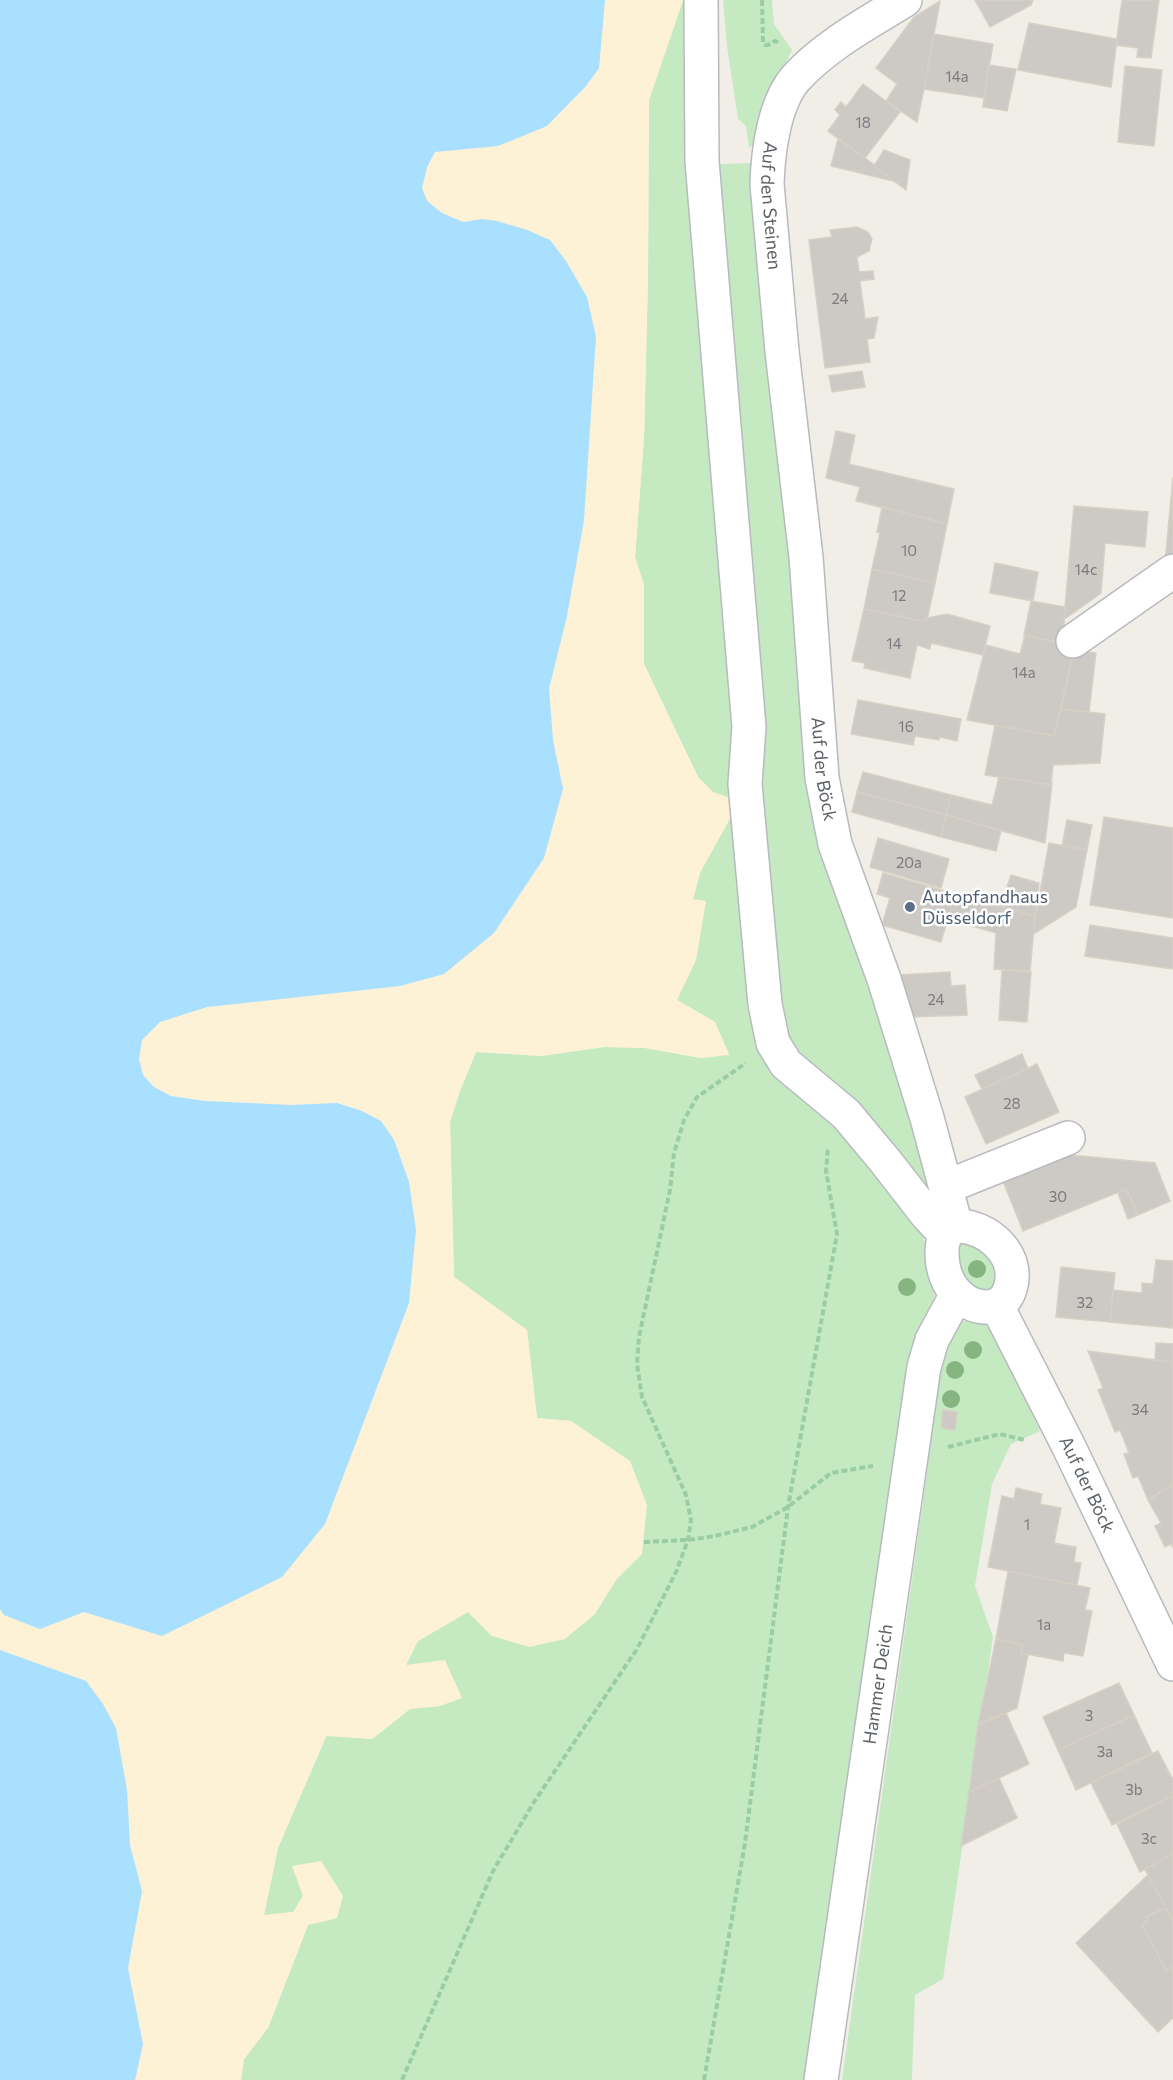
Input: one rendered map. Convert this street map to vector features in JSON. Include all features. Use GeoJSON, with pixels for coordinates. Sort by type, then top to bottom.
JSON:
{"type":"FeatureCollection","features":[{"type":"Feature","properties":{"kind":"street"},"geometry":{"type":"LineString","coordinates":[[701,0],[702,161],[749,727],[745,784],[765,1004],[773,1043],[786,1064],[846,1114],[928,1216],[950,1230],[973,1227],[984,1232],[998,1244],[1010,1260],[1013,1272],[1009,1294],[997,1306],[969,1303],[957,1294]]}},
{"type":"Feature","properties":{"kind":"street","name":"Auf den Steinen"},"geometry":{"type":"LineString","coordinates":[[776,295],[769,221],[767,162],[779,111],[787,92],[795,79],[821,56],[857,29],[905,0]]}},
{"type":"Feature","properties":{"kind":"street","name":"Auf der Böck"},"geometry":{"type":"LineString","coordinates":[[776,295],[806,557],[822,778],[835,844],[884,979],[946,1187],[950,1230],[942,1251],[942,1264],[947,1279],[957,1294]]}},
{"type":"Feature","properties":{"kind":"street"},"geometry":{"type":"LineString","coordinates":[[1073,641],[1173,571]]}},
{"type":"Feature","properties":{"kind":"street"},"geometry":{"type":"LineString","coordinates":[[946,1187],[1068,1138]]}},
{"type":"Feature","properties":{"kind":"street","name":"Hammer Deich"},"geometry":{"type":"LineString","coordinates":[[821,2080],[924,1367],[932,1340],[957,1294]]}},
{"type":"Feature","properties":{"kind":"street","name":"Auf der Böck"},"geometry":{"type":"LineString","coordinates":[[997,1306],[1068,1445],[1173,1664]]}},
{"type":"Feature","properties":{"kind":"path"},"geometry":{"type":"LineString","coordinates":[[762,0],[763,42],[768,45],[775,41],[780,42],[795,79]]}},
{"type":"Feature","properties":{"kind":"path"},"geometry":{"type":"LineString","coordinates":[[402,2080],[493,1871],[534,1802],[637,1649],[676,1572],[688,1540],[692,1520],[686,1495],[642,1397],[637,1364],[639,1337],[670,1190],[674,1153],[684,1120],[697,1097],[773,1043]]}},
{"type":"Feature","properties":{"kind":"path"},"geometry":{"type":"LineString","coordinates":[[704,2080],[745,1843],[788,1507],[837,1234],[826,1171],[828,1139],[835,1105]]}},
{"type":"Feature","properties":{"kind":"path"},"geometry":{"type":"LineString","coordinates":[[644,1542],[688,1540],[752,1527],[788,1507],[831,1473],[877,1466],[899,1466],[911,1457],[1000,1434],[1044,1445],[1068,1445]]}},
{"type":"Feature","properties":{"kind":"green space"},"geometry":{"type":"Polygon","coordinates":[[[683,0],[692,0],[759,1053],[769,1071],[831,1116],[921,1224],[936,1303],[927,1326],[912,1344],[805,2080],[241,2080],[244,2059],[268,2028],[308,1925],[337,1918],[293,1866],[303,1895],[294,1912],[264,1915],[278,1848],[327,1735],[372,1739],[410,1709],[440,1706],[406,1665],[418,1641],[468,1612],[492,1636],[595,1614],[617,1579],[642,1554],[571,1421],[537,1418],[527,1330],[454,1277],[450,1121],[476,1052],[541,1056],[604,1047],[645,1048],[701,1058],[729,1054],[715,1022],[677,1000],[706,902],[693,900],[700,872],[733,813],[698,777],[644,664],[644,585],[635,557],[644,438],[649,100],[683,0]]]}},
{"type":"Feature","properties":{"kind":"green space"},"geometry":{"type":"Polygon","coordinates":[[[723,0],[772,0],[774,24],[792,50],[777,82],[756,146],[749,147],[746,126],[738,119],[723,0]]]}},
{"type":"Feature","properties":{"kind":"green space"},"geometry":{"type":"Polygon","coordinates":[[[752,163],[810,748],[931,1189],[930,1197],[809,1072],[777,1020],[711,167],[721,164],[752,163]]]}},
{"type":"Feature","properties":{"kind":"green space"},"geometry":{"type":"Polygon","coordinates":[[[970,1238],[998,1264],[996,1293],[972,1288],[957,1270],[958,1241],[970,1238]]]}},
{"type":"Feature","properties":{"kind":"green space"},"geometry":{"type":"Polygon","coordinates":[[[974,1320],[986,1322],[1001,1347],[1040,1431],[1011,1444],[992,1484],[975,1586],[993,1637],[943,1979],[915,1995],[912,2080],[842,2080],[928,1466],[941,1348],[953,1324],[974,1320]]]}},
{"type":"Feature","properties":{"kind":"sand"},"geometry":{"type":"Polygon","coordinates":[[[605,0],[683,0],[649,100],[644,438],[635,557],[644,585],[644,664],[698,777],[713,792],[736,800],[733,813],[700,873],[693,899],[706,901],[696,960],[677,1000],[715,1022],[729,1055],[701,1058],[645,1048],[604,1047],[541,1056],[476,1052],[450,1122],[454,1277],[527,1330],[537,1418],[571,1421],[630,1461],[647,1505],[642,1554],[616,1579],[595,1614],[565,1639],[529,1647],[492,1636],[468,1612],[418,1641],[406,1665],[445,1660],[462,1698],[440,1706],[410,1709],[372,1739],[326,1736],[278,1848],[264,1915],[293,1912],[303,1896],[292,1866],[321,1861],[343,1896],[337,1918],[308,1925],[268,2028],[244,2059],[241,2080],[135,2080],[143,2044],[128,1968],[142,1891],[130,1845],[127,1790],[86,1681],[0,1650],[0,1609],[4,1615],[40,1629],[84,1612],[162,1636],[282,1577],[325,1524],[409,1303],[409,1182],[394,1140],[381,1121],[337,1103],[291,1105],[171,1097],[154,1087],[143,1075],[139,1059],[142,1040],[160,1022],[207,1007],[400,986],[444,974],[563,789],[553,740],[549,689],[567,616],[584,520],[589,426],[482,219],[465,222],[451,218],[427,200],[423,194],[422,183],[428,164],[435,152],[498,146],[547,126],[586,86],[599,68],[605,0]]]}},
{"type":"Feature","properties":{"kind":"water"},"geometry":{"type":"Polygon","coordinates":[[[0,0],[605,0],[599,68],[586,86],[547,126],[498,146],[435,152],[427,167],[422,188],[427,201],[442,213],[463,222],[482,219],[497,221],[550,240],[566,261],[587,297],[596,337],[584,520],[567,616],[549,689],[553,740],[563,789],[544,858],[494,933],[444,974],[400,986],[207,1007],[160,1022],[142,1040],[139,1059],[143,1075],[154,1087],[171,1096],[205,1101],[291,1105],[337,1103],[362,1111],[381,1121],[394,1140],[409,1182],[416,1230],[409,1303],[325,1524],[282,1577],[162,1636],[84,1612],[40,1629],[4,1615],[0,1609],[0,0]]]}},
{"type":"Feature","properties":{"kind":"water"},"geometry":{"type":"Polygon","coordinates":[[[0,1650],[86,1681],[103,1704],[116,1728],[127,1790],[130,1845],[142,1891],[128,1968],[143,2044],[135,2080],[0,2080],[0,1650]]]}},
{"type":"Feature","properties":{"kind":"building"},"geometry":{"type":"Polygon","coordinates":[[[975,0],[1033,0],[1031,5],[990,27],[975,0]]]}},
{"type":"Feature","properties":{"kind":"building"},"geometry":{"type":"Polygon","coordinates":[[[1122,0],[1159,0],[1151,58],[1137,57],[1138,48],[1116,45],[1122,0]]]}},
{"type":"Feature","properties":{"kind":"building"},"geometry":{"type":"Polygon","coordinates":[[[940,1],[917,122],[886,101],[897,84],[876,68],[914,17],[940,1]]]}},
{"type":"Feature","properties":{"kind":"building"},"geometry":{"type":"Polygon","coordinates":[[[1029,23],[1117,39],[1111,87],[1018,70],[1029,23]]]}},
{"type":"Feature","properties":{"kind":"building"},"geometry":{"type":"Polygon","coordinates":[[[934,34],[993,44],[984,98],[924,89],[934,34]]]}},
{"type":"Feature","properties":{"kind":"building"},"geometry":{"type":"Polygon","coordinates":[[[989,65],[1016,69],[1007,111],[983,107],[989,65]]]}},
{"type":"Feature","properties":{"kind":"building"},"geometry":{"type":"Polygon","coordinates":[[[1125,66],[1162,70],[1154,146],[1118,142],[1125,66]]]}},
{"type":"Feature","properties":{"kind":"building"},"geometry":{"type":"Polygon","coordinates":[[[863,84],[900,112],[865,158],[828,131],[840,115],[835,110],[841,102],[846,107],[863,84]]]}},
{"type":"Feature","properties":{"kind":"building"},"geometry":{"type":"Polygon","coordinates":[[[838,139],[865,158],[897,182],[831,166],[838,139]]]}},
{"type":"Feature","properties":{"kind":"building"},"geometry":{"type":"Polygon","coordinates":[[[884,150],[910,160],[906,190],[874,166],[884,150]]]}},
{"type":"Feature","properties":{"kind":"building"},"geometry":{"type":"Polygon","coordinates":[[[857,227],[868,232],[872,239],[869,251],[857,257],[859,272],[873,271],[874,279],[860,281],[865,319],[878,317],[874,338],[867,339],[870,362],[825,368],[809,240],[832,237],[830,230],[857,227]]]}},
{"type":"Feature","properties":{"kind":"building"},"geometry":{"type":"Polygon","coordinates":[[[862,371],[865,387],[832,392],[829,376],[862,371]]]}},
{"type":"Feature","properties":{"kind":"building"},"geometry":{"type":"Polygon","coordinates":[[[836,431],[855,435],[849,464],[954,489],[947,524],[856,501],[860,487],[826,478],[836,431]]]}},
{"type":"Feature","properties":{"kind":"building"},"geometry":{"type":"Polygon","coordinates":[[[1173,477],[1173,555],[1165,563],[1173,477]]]}},
{"type":"Feature","properties":{"kind":"building"},"geometry":{"type":"Polygon","coordinates":[[[1074,506],[1148,512],[1145,547],[1105,543],[1101,593],[1064,618],[1074,506]]]}},
{"type":"Feature","properties":{"kind":"building"},"geometry":{"type":"Polygon","coordinates":[[[882,507],[947,524],[935,583],[872,569],[880,533],[877,532],[882,507]]]}},
{"type":"Feature","properties":{"kind":"building"},"geometry":{"type":"Polygon","coordinates":[[[995,563],[1038,572],[1033,601],[990,593],[995,563]]]}},
{"type":"Feature","properties":{"kind":"building"},"geometry":{"type":"Polygon","coordinates":[[[872,569],[935,583],[927,620],[922,621],[864,609],[872,569]]]}},
{"type":"Feature","properties":{"kind":"building"},"geometry":{"type":"Polygon","coordinates":[[[1031,601],[1065,607],[1063,644],[1024,635],[1031,601]]]}},
{"type":"Feature","properties":{"kind":"building"},"geometry":{"type":"Polygon","coordinates":[[[864,609],[922,621],[947,614],[990,626],[983,655],[931,643],[930,649],[917,645],[910,678],[864,668],[865,663],[852,661],[864,609]]]}},
{"type":"Feature","properties":{"kind":"building"},"geometry":{"type":"Polygon","coordinates":[[[1025,635],[1063,644],[1074,651],[1054,736],[967,720],[986,645],[1020,654],[1025,635]]]}},
{"type":"Feature","properties":{"kind":"building"},"geometry":{"type":"Polygon","coordinates":[[[1074,651],[1096,653],[1089,712],[1061,709],[1074,651]]]}},
{"type":"Feature","properties":{"kind":"building"},"geometry":{"type":"Polygon","coordinates":[[[858,700],[961,719],[957,741],[940,737],[939,740],[915,736],[913,745],[851,734],[858,700]]]}},
{"type":"Feature","properties":{"kind":"building"},"geometry":{"type":"Polygon","coordinates":[[[1061,709],[1105,714],[1100,763],[1053,765],[1051,785],[985,775],[995,725],[1054,736],[1061,709]]]}},
{"type":"Feature","properties":{"kind":"building"},"geometry":{"type":"Polygon","coordinates":[[[863,772],[951,795],[946,815],[857,792],[863,772]]]}},
{"type":"Feature","properties":{"kind":"building"},"geometry":{"type":"Polygon","coordinates":[[[999,777],[1052,784],[1045,843],[946,815],[951,795],[992,805],[999,777]]]}},
{"type":"Feature","properties":{"kind":"building"},"geometry":{"type":"Polygon","coordinates":[[[857,792],[946,815],[941,837],[852,812],[857,792]]]}},
{"type":"Feature","properties":{"kind":"building"},"geometry":{"type":"Polygon","coordinates":[[[946,815],[1001,831],[996,851],[941,837],[946,815]]]}},
{"type":"Feature","properties":{"kind":"building"},"geometry":{"type":"Polygon","coordinates":[[[1104,817],[1173,828],[1173,918],[1090,905],[1104,817]]]}},
{"type":"Feature","properties":{"kind":"building"},"geometry":{"type":"Polygon","coordinates":[[[1067,820],[1092,825],[1087,850],[1062,846],[1067,820]]]}},
{"type":"Feature","properties":{"kind":"building"},"geometry":{"type":"Polygon","coordinates":[[[878,838],[949,859],[941,888],[870,867],[878,838]]]}},
{"type":"Feature","properties":{"kind":"building"},"geometry":{"type":"Polygon","coordinates":[[[1049,843],[1087,850],[1076,907],[1032,935],[1049,843]]]}},
{"type":"Feature","properties":{"kind":"building"},"geometry":{"type":"Polygon","coordinates":[[[883,873],[955,894],[941,942],[882,925],[890,898],[877,894],[883,873]]]}},
{"type":"Feature","properties":{"kind":"building"},"geometry":{"type":"Polygon","coordinates":[[[1011,875],[1039,883],[1035,916],[1001,906],[1011,875]]]}},
{"type":"Feature","properties":{"kind":"building"},"geometry":{"type":"Polygon","coordinates":[[[955,894],[1035,916],[1030,971],[994,969],[996,933],[958,922],[950,912],[955,894]]]}},
{"type":"Feature","properties":{"kind":"building"},"geometry":{"type":"Polygon","coordinates":[[[1090,925],[1173,938],[1173,969],[1085,956],[1090,925]]]}},
{"type":"Feature","properties":{"kind":"building"},"geometry":{"type":"Polygon","coordinates":[[[1002,970],[1031,972],[1027,1022],[999,1020],[1002,970]]]}},
{"type":"Feature","properties":{"kind":"building"},"geometry":{"type":"Polygon","coordinates":[[[950,972],[951,986],[965,985],[967,1015],[910,1017],[898,975],[950,972]]]}},
{"type":"Feature","properties":{"kind":"building"},"geometry":{"type":"Polygon","coordinates":[[[1022,1054],[1028,1069],[982,1089],[975,1075],[1022,1054]]]}},
{"type":"Feature","properties":{"kind":"building"},"geometry":{"type":"Polygon","coordinates":[[[1037,1064],[1059,1112],[986,1144],[965,1097],[1037,1064]]]}},
{"type":"Feature","properties":{"kind":"building"},"geometry":{"type":"Polygon","coordinates":[[[1070,1155],[1155,1163],[1170,1201],[1138,1215],[1126,1189],[1023,1231],[1003,1181],[1070,1155]]]}},
{"type":"Feature","properties":{"kind":"building"},"geometry":{"type":"Polygon","coordinates":[[[1126,1189],[1138,1215],[1128,1219],[1118,1193],[1126,1189]]]}},
{"type":"Feature","properties":{"kind":"building"},"geometry":{"type":"Polygon","coordinates":[[[1156,1260],[1173,1261],[1173,1328],[1110,1322],[1113,1290],[1142,1293],[1142,1283],[1153,1284],[1156,1260]]]}},
{"type":"Feature","properties":{"kind":"building"},"geometry":{"type":"Polygon","coordinates":[[[1061,1267],[1115,1273],[1110,1322],[1056,1317],[1061,1267]]]}},
{"type":"Feature","properties":{"kind":"building"},"geometry":{"type":"Polygon","coordinates":[[[1156,1343],[1173,1344],[1173,1367],[1171,1362],[1155,1360],[1156,1343]]]}},
{"type":"Feature","properties":{"kind":"building"},"geometry":{"type":"Polygon","coordinates":[[[1088,1351],[1171,1362],[1173,1367],[1173,1484],[1148,1500],[1138,1476],[1133,1478],[1124,1454],[1129,1453],[1120,1430],[1115,1432],[1098,1390],[1103,1388],[1088,1351]]]}},
{"type":"Feature","properties":{"kind":"building"},"geometry":{"type":"Polygon","coordinates":[[[943,1410],[957,1412],[955,1430],[941,1428],[943,1410]]]}},
{"type":"Feature","properties":{"kind":"building"},"geometry":{"type":"Polygon","coordinates":[[[1173,1484],[1173,1548],[1171,1544],[1165,1547],[1155,1526],[1161,1523],[1148,1500],[1173,1484]]]}},
{"type":"Feature","properties":{"kind":"building"},"geometry":{"type":"Polygon","coordinates":[[[1016,1488],[1042,1494],[1040,1504],[1061,1508],[1054,1543],[1076,1547],[1074,1562],[1081,1563],[1077,1585],[988,1567],[1002,1496],[1014,1499],[1016,1488]]]}},
{"type":"Feature","properties":{"kind":"building"},"geometry":{"type":"Polygon","coordinates":[[[1008,1571],[1090,1588],[1085,1610],[1092,1611],[1083,1656],[1064,1653],[1063,1661],[1021,1653],[1023,1645],[996,1639],[1008,1571]]]}},
{"type":"Feature","properties":{"kind":"building"},"geometry":{"type":"Polygon","coordinates":[[[996,1639],[1023,1645],[1021,1653],[1028,1655],[1017,1708],[978,1725],[996,1639]]]}},
{"type":"Feature","properties":{"kind":"building"},"geometry":{"type":"Polygon","coordinates":[[[1119,1683],[1134,1715],[1058,1750],[1043,1717],[1119,1683]]]}},
{"type":"Feature","properties":{"kind":"building"},"geometry":{"type":"Polygon","coordinates":[[[1006,1713],[1029,1764],[969,1792],[978,1725],[1006,1713]]]}},
{"type":"Feature","properties":{"kind":"building"},"geometry":{"type":"Polygon","coordinates":[[[1134,1715],[1152,1753],[1076,1790],[1058,1750],[1134,1715]]]}},
{"type":"Feature","properties":{"kind":"building"},"geometry":{"type":"Polygon","coordinates":[[[1158,1751],[1173,1780],[1173,1796],[1112,1825],[1091,1783],[1158,1751]]]}},
{"type":"Feature","properties":{"kind":"building"},"geometry":{"type":"Polygon","coordinates":[[[999,1778],[1017,1818],[961,1846],[969,1792],[999,1778]]]}},
{"type":"Feature","properties":{"kind":"building"},"geometry":{"type":"Polygon","coordinates":[[[1173,1796],[1173,1854],[1140,1872],[1117,1824],[1173,1796]]]}},
{"type":"Feature","properties":{"kind":"building"},"geometry":{"type":"Polygon","coordinates":[[[1173,1854],[1173,1922],[1145,1869],[1173,1854]]]}},
{"type":"Feature","properties":{"kind":"building"},"geometry":{"type":"Polygon","coordinates":[[[1148,1875],[1166,1908],[1146,1917],[1148,1920],[1142,1925],[1167,1971],[1173,1965],[1173,2018],[1158,2032],[1076,1943],[1148,1875]]]}},
{"type":"Feature","properties":{"kind":"building"},"geometry":{"type":"Polygon","coordinates":[[[1166,1908],[1173,1922],[1173,1965],[1167,1971],[1142,1925],[1148,1920],[1146,1917],[1166,1908]]]}},
{"type":"Feature","properties":{"kind":"place","name":"Autopfandhaus Düsseldorf"},"geometry":{"type":"Point","coordinates":[910,907]}}]}
